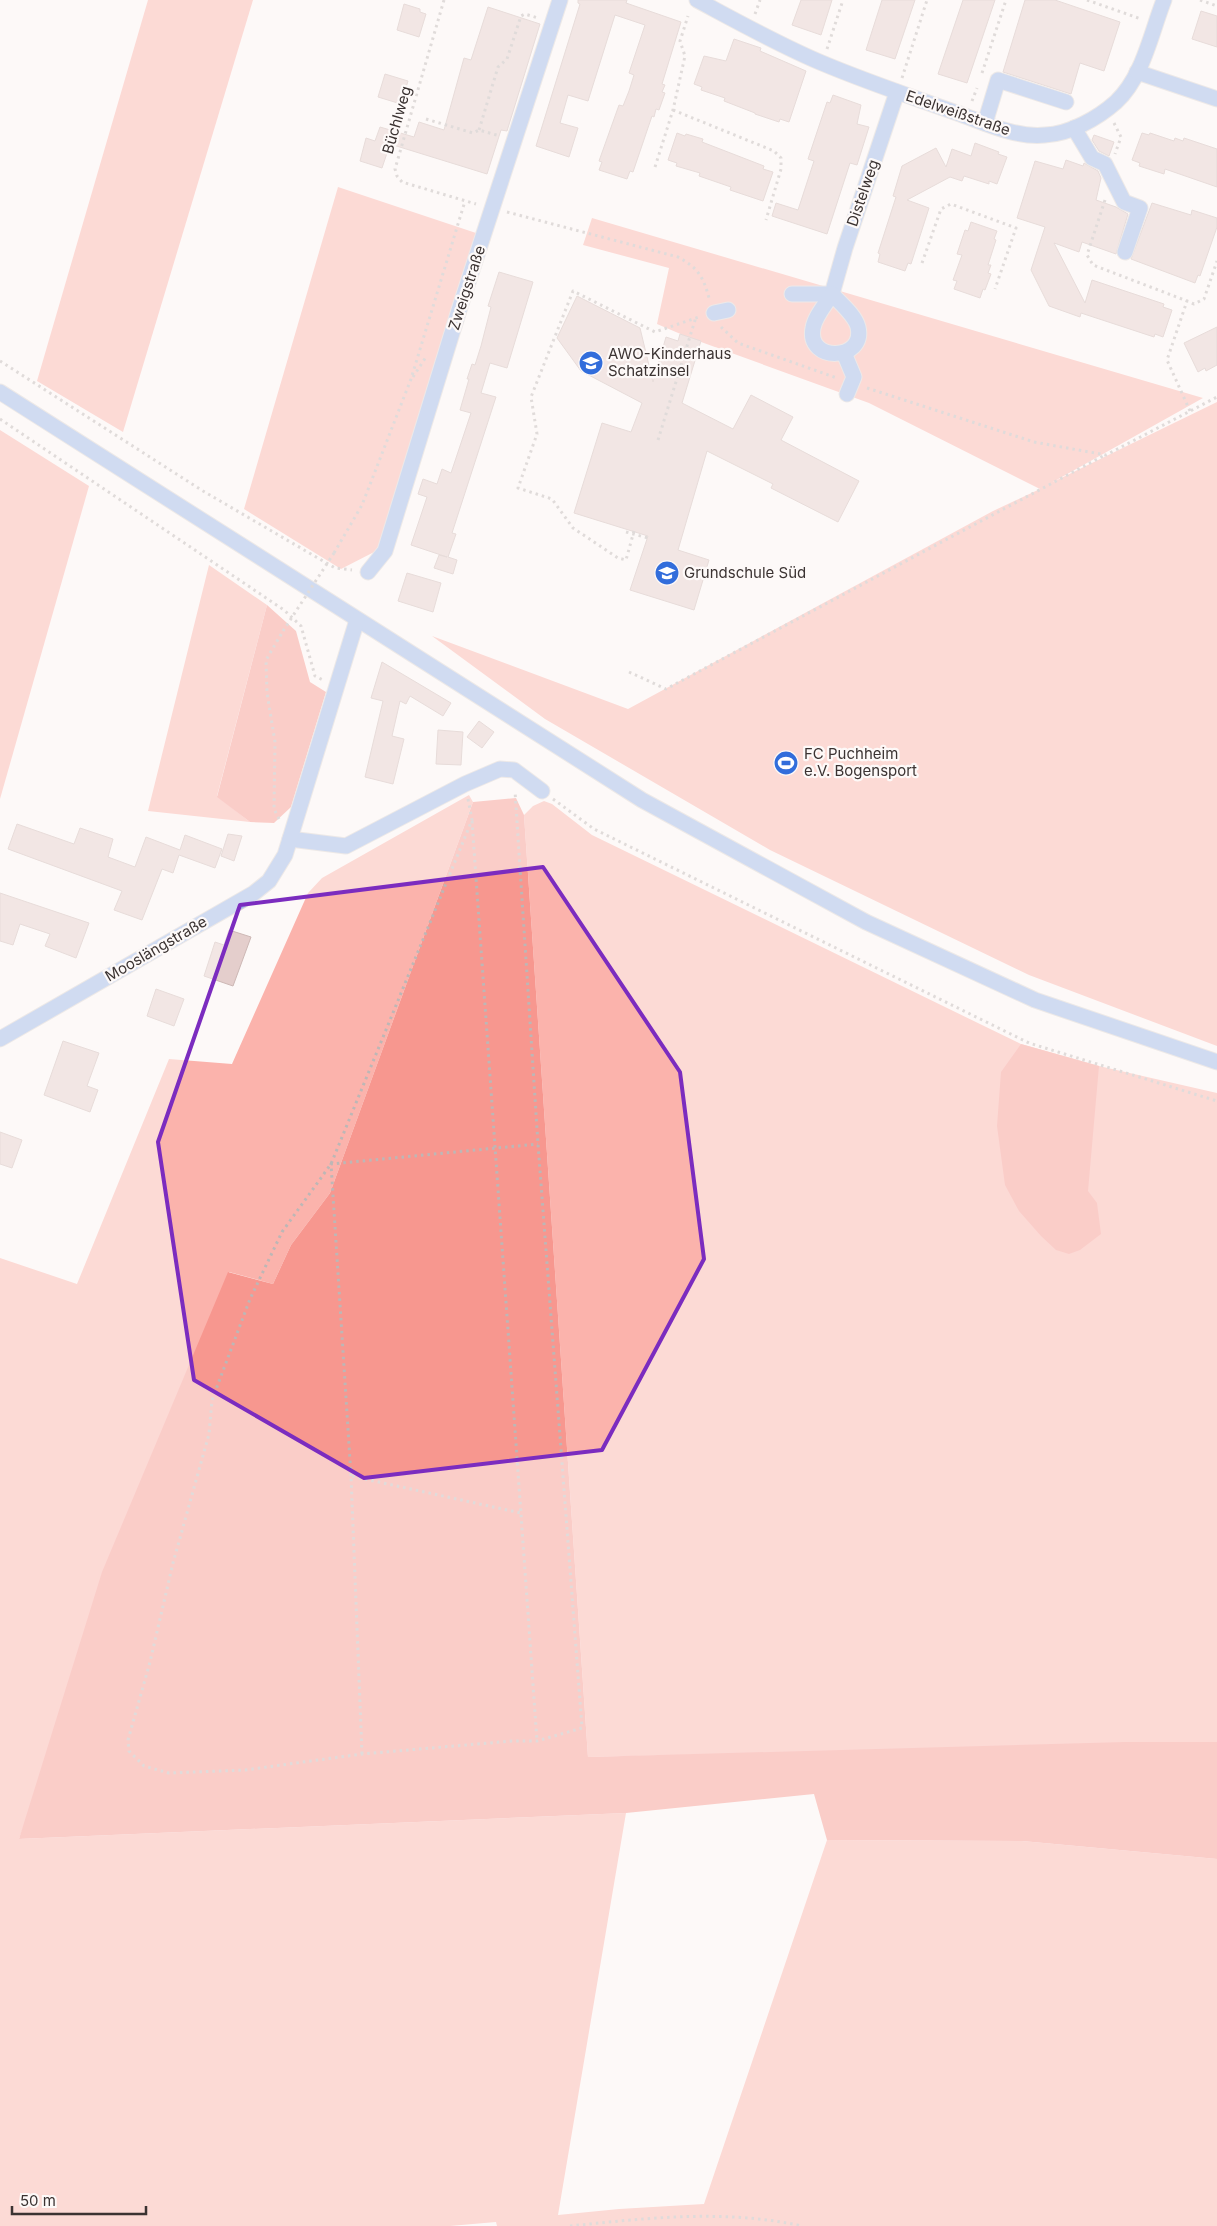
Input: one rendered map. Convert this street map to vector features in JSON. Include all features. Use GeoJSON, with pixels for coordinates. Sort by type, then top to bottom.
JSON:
{"type":"FeatureCollection","features":[{"type":"Feature","properties":{"kind":"street","name":"Zweigstraße"},"geometry":{"type":"LineString","coordinates":[[368,572],[384,551],[560,0]]}},
{"type":"Feature","properties":{"kind":"street","name":"Edelweißstraße"},"geometry":{"type":"LineString","coordinates":[[697,0],[750,29],[821,62],[897,92],[985,123],[1030,136],[1047,135],[1074,128],[1107,109],[1128,88],[1137,72],[1164,0]]}},
{"type":"Feature","properties":{"kind":"street"},"geometry":{"type":"LineString","coordinates":[[1137,72],[1217,99]]}},
{"type":"Feature","properties":{"kind":"street"},"geometry":{"type":"LineString","coordinates":[[985,123],[998,80],[1066,102]]}},
{"type":"Feature","properties":{"kind":"street","name":"Distelweg"},"geometry":{"type":"LineString","coordinates":[[844,353],[832,354],[824,352],[813,336],[815,321],[832,294],[845,248],[897,92]]}},
{"type":"Feature","properties":{"kind":"street"},"geometry":{"type":"LineString","coordinates":[[1074,128],[1092,158],[1105,164],[1124,202],[1140,208],[1125,252]]}},
{"type":"Feature","properties":{"kind":"street"},"geometry":{"type":"LineString","coordinates":[[792,294],[832,294],[853,317],[858,327],[856,343],[844,353],[854,377],[847,394]]}},
{"type":"Feature","properties":{"kind":"street"},"geometry":{"type":"LineString","coordinates":[[0,392],[642,800],[866,922],[1035,1000],[1217,1062]]}},
{"type":"Feature","properties":{"kind":"street","name":"Mooslängstraße"},"geometry":{"type":"LineString","coordinates":[[0,1039],[254,893],[269,881],[285,855],[302,794],[357,620]]}},
{"type":"Feature","properties":{"kind":"street"},"geometry":{"type":"LineString","coordinates":[[290,839],[346,846],[465,784],[500,769],[514,770],[542,790]]}},
{"type":"Feature","properties":{"kind":"path","name":"Büchlweg"},"geometry":{"type":"LineString","coordinates":[[444,0],[395,169],[396,176],[402,182],[493,209]]}},
{"type":"Feature","properties":{"kind":"path"},"geometry":{"type":"LineString","coordinates":[[821,62],[843,0]]}},
{"type":"Feature","properties":{"kind":"path"},"geometry":{"type":"LineString","coordinates":[[897,92],[926,0]]}},
{"type":"Feature","properties":{"kind":"path"},"geometry":{"type":"LineString","coordinates":[[982,74],[1006,0]]}},
{"type":"Feature","properties":{"kind":"path"},"geometry":{"type":"LineString","coordinates":[[1087,0],[1155,24]]}},
{"type":"Feature","properties":{"kind":"path"},"geometry":{"type":"LineString","coordinates":[[1200,0],[1217,6]]}},
{"type":"Feature","properties":{"kind":"path"},"geometry":{"type":"LineString","coordinates":[[479,130],[498,67],[507,59],[521,16],[525,14],[553,22]]}},
{"type":"Feature","properties":{"kind":"path"},"geometry":{"type":"LineString","coordinates":[[655,167],[673,110],[685,56],[680,40],[688,16]]}},
{"type":"Feature","properties":{"kind":"path"},"geometry":{"type":"LineString","coordinates":[[967,116],[979,83]]}},
{"type":"Feature","properties":{"kind":"path"},"geometry":{"type":"LineString","coordinates":[[1107,109],[1121,136],[1109,171]]}},
{"type":"Feature","properties":{"kind":"path"},"geometry":{"type":"LineString","coordinates":[[673,110],[774,151],[781,158],[781,169],[766,220]]}},
{"type":"Feature","properties":{"kind":"path"},"geometry":{"type":"LineString","coordinates":[[426,119],[473,133],[479,130],[515,141]]}},
{"type":"Feature","properties":{"kind":"path"},"geometry":{"type":"LineString","coordinates":[[290,839],[274,809],[275,742],[266,676],[266,660],[362,505],[411,379],[465,201]]}},
{"type":"Feature","properties":{"kind":"path"},"geometry":{"type":"LineString","coordinates":[[922,263],[941,209],[950,204],[1016,228],[995,289]]}},
{"type":"Feature","properties":{"kind":"path"},"geometry":{"type":"LineString","coordinates":[[1190,411],[1167,360],[1187,301],[1194,304],[1204,299],[1217,261]]}},
{"type":"Feature","properties":{"kind":"path"},"geometry":{"type":"LineString","coordinates":[[634,532],[626,560],[618,558],[573,528],[552,499],[518,488],[537,434],[530,397],[573,292],[655,332],[696,317],[721,312]]}},
{"type":"Feature","properties":{"kind":"path"},"geometry":{"type":"LineString","coordinates":[[658,440],[696,317]]}},
{"type":"Feature","properties":{"kind":"path"},"geometry":{"type":"LineString","coordinates":[[0,360],[202,491],[335,568],[368,572]]}},
{"type":"Feature","properties":{"kind":"path"},"geometry":{"type":"LineString","coordinates":[[0,419],[284,610],[301,626],[315,676],[336,688]]}},
{"type":"Feature","properties":{"kind":"path"},"geometry":{"type":"LineString","coordinates":[[628,672],[666,689],[1106,455]]}},
{"type":"Feature","properties":{"kind":"path"},"geometry":{"type":"LineString","coordinates":[[626,532],[634,532],[648,538]]}},
{"type":"Feature","properties":{"kind":"path"},"geometry":{"type":"LineString","coordinates":[[472,820],[331,1164],[282,1232],[250,1299],[212,1400],[209,1434],[172,1563],[150,1662],[128,1740],[129,1751],[144,1766],[169,1773],[245,1770],[362,1754],[512,1741],[537,1741],[582,1728],[538,1144],[514,770]]}},
{"type":"Feature","properties":{"kind":"path"},"geometry":{"type":"LineString","coordinates":[[465,784],[472,820],[537,1741]]}},
{"type":"Feature","properties":{"kind":"path"},"geometry":{"type":"LineString","coordinates":[[542,790],[594,829],[1028,1043],[1217,1101]]}},
{"type":"Feature","properties":{"kind":"path"},"geometry":{"type":"LineString","coordinates":[[331,1164],[538,1144]]}},
{"type":"Feature","properties":{"kind":"path"},"geometry":{"type":"LineString","coordinates":[[331,1164],[351,1476],[362,1754]]}},
{"type":"Feature","properties":{"kind":"path"},"geometry":{"type":"LineString","coordinates":[[351,1476],[521,1513]]}},
{"type":"Feature","properties":{"kind":"path"},"geometry":{"type":"LineString","coordinates":[[570,2226],[696,2216],[769,2219],[802,2226]]}},
{"type":"Feature","properties":{"kind":"path"},"geometry":{"type":"LineString","coordinates":[[619,2221],[619,2226]]}},
{"type":"Feature","properties":{"kind":"highlighted area"},"geometry":{"type":"Polygon","coordinates":[[[543,867],[680,1072],[704,1259],[602,1450],[364,1478],[194,1380],[158,1142],[240,905],[543,867]]]}},
{"type":"Feature","properties":{"kind":"shaded area"},"geometry":{"type":"Polygon","coordinates":[[[148,0],[253,0],[123,432],[37,381],[148,0]]]}},
{"type":"Feature","properties":{"kind":"shaded area"},"geometry":{"type":"Polygon","coordinates":[[[338,187],[491,238],[380,549],[341,569],[244,509],[338,187]]]}},
{"type":"Feature","properties":{"kind":"shaded area"},"geometry":{"type":"Polygon","coordinates":[[[592,218],[1203,398],[1053,482],[1217,402],[1217,1046],[1029,975],[770,850],[545,719],[432,636],[628,709],[993,511],[1040,489],[869,403],[690,338],[657,324],[669,268],[583,245],[592,218]]]}},
{"type":"Feature","properties":{"kind":"shaded area"},"geometry":{"type":"Polygon","coordinates":[[[0,430],[89,486],[0,799],[0,430]]]}},
{"type":"Feature","properties":{"kind":"shaded area"},"geometry":{"type":"Polygon","coordinates":[[[209,565],[267,605],[217,796],[250,822],[148,811],[209,565]]]}},
{"type":"Feature","properties":{"kind":"shaded area"},"geometry":{"type":"Polygon","coordinates":[[[267,605],[296,631],[310,682],[326,692],[291,807],[274,823],[250,822],[217,797],[267,605]]]}},
{"type":"Feature","properties":{"kind":"shaded area"},"geometry":{"type":"Polygon","coordinates":[[[469,795],[473,802],[330,1193],[291,1245],[273,1284],[229,1272],[19,1839],[626,1813],[558,2215],[704,2204],[827,1840],[1022,1841],[1217,1859],[1217,2226],[497,2226],[496,2222],[450,2226],[0,2226],[0,1258],[77,1284],[169,1059],[232,1064],[308,893],[322,878],[469,795]]]}},
{"type":"Feature","properties":{"kind":"shaded area"},"geometry":{"type":"Polygon","coordinates":[[[516,798],[524,815],[588,1757],[1125,1742],[1217,1742],[1217,1859],[1022,1841],[827,1840],[814,1794],[626,1813],[19,1839],[102,1572],[228,1272],[273,1284],[291,1245],[330,1193],[473,802],[516,798]]]}},
{"type":"Feature","properties":{"kind":"shaded area"},"geometry":{"type":"Polygon","coordinates":[[[544,801],[552,804],[592,835],[1021,1044],[1099,1066],[1217,1093],[1217,1744],[588,1757],[524,815],[533,806],[544,801]]]}},
{"type":"Feature","properties":{"kind":"shaded area"},"geometry":{"type":"Polygon","coordinates":[[[1021,1044],[1099,1066],[1088,1191],[1097,1203],[1101,1234],[1080,1250],[1069,1254],[1056,1250],[1041,1236],[1019,1211],[1005,1185],[997,1126],[1001,1072],[1021,1044]]]}},
{"type":"Feature","properties":{"kind":"building"},"geometry":{"type":"Polygon","coordinates":[[[578,0],[627,0],[626,3],[681,22],[662,84],[665,85],[662,92],[665,93],[659,110],[656,109],[654,117],[652,116],[633,172],[630,171],[627,179],[599,170],[602,162],[599,161],[619,105],[623,106],[629,91],[634,75],[629,73],[645,25],[615,15],[588,101],[568,95],[560,123],[578,128],[569,157],[536,146],[580,4],[578,0]]]}},
{"type":"Feature","properties":{"kind":"building"},"geometry":{"type":"Polygon","coordinates":[[[801,0],[832,0],[821,35],[792,25],[801,0]]]}},
{"type":"Feature","properties":{"kind":"building"},"geometry":{"type":"Polygon","coordinates":[[[882,0],[915,0],[895,59],[866,50],[882,0]]]}},
{"type":"Feature","properties":{"kind":"building"},"geometry":{"type":"Polygon","coordinates":[[[963,0],[995,0],[967,83],[938,74],[963,0]]]}},
{"type":"Feature","properties":{"kind":"building"},"geometry":{"type":"Polygon","coordinates":[[[1025,0],[1055,0],[1120,22],[1104,71],[1080,63],[1071,94],[1003,72],[1025,0]]]}},
{"type":"Feature","properties":{"kind":"building"},"geometry":{"type":"Polygon","coordinates":[[[404,4],[420,9],[420,12],[426,14],[419,37],[397,30],[404,4]]]}},
{"type":"Feature","properties":{"kind":"building"},"geometry":{"type":"Polygon","coordinates":[[[488,7],[540,24],[507,131],[501,130],[487,174],[390,144],[382,168],[360,161],[366,138],[375,141],[380,127],[414,137],[419,122],[444,130],[464,58],[471,60],[488,7]]]}},
{"type":"Feature","properties":{"kind":"building"},"geometry":{"type":"Polygon","coordinates":[[[1201,11],[1217,16],[1217,47],[1192,39],[1201,11]]]}},
{"type":"Feature","properties":{"kind":"building"},"geometry":{"type":"Polygon","coordinates":[[[734,39],[761,48],[760,51],[806,71],[789,122],[780,119],[779,122],[755,114],[724,101],[725,98],[701,90],[702,87],[694,84],[704,56],[726,61],[734,39]]]}},
{"type":"Feature","properties":{"kind":"building"},"geometry":{"type":"Polygon","coordinates":[[[385,74],[408,81],[401,104],[378,97],[385,74]]]}},
{"type":"Feature","properties":{"kind":"building"},"geometry":{"type":"Polygon","coordinates":[[[833,95],[861,105],[857,124],[869,127],[857,165],[850,163],[827,234],[772,216],[776,203],[798,210],[814,161],[808,159],[827,102],[830,103],[833,95]]]}},
{"type":"Feature","properties":{"kind":"building"},"geometry":{"type":"Polygon","coordinates":[[[677,133],[703,139],[702,142],[764,166],[763,169],[773,172],[763,201],[730,190],[731,187],[699,176],[700,173],[676,166],[677,163],[668,160],[677,133]]]}},
{"type":"Feature","properties":{"kind":"building"},"geometry":{"type":"Polygon","coordinates":[[[1142,133],[1149,135],[1150,133],[1174,141],[1175,138],[1183,141],[1184,138],[1217,149],[1217,187],[1165,169],[1164,174],[1139,166],[1140,163],[1132,160],[1142,133]]]}},
{"type":"Feature","properties":{"kind":"building"},"geometry":{"type":"Polygon","coordinates":[[[1094,135],[1114,142],[1109,156],[1099,151],[1092,140],[1094,135]]]}},
{"type":"Feature","properties":{"kind":"building"},"geometry":{"type":"Polygon","coordinates":[[[975,143],[1007,157],[997,184],[989,181],[989,184],[964,176],[962,181],[950,177],[907,200],[929,208],[911,264],[908,263],[905,271],[878,262],[880,254],[878,253],[896,197],[893,196],[902,166],[936,148],[946,167],[952,149],[971,156],[975,143]]]}},
{"type":"Feature","properties":{"kind":"building"},"geometry":{"type":"Polygon","coordinates":[[[1066,160],[1083,166],[1084,163],[1098,171],[1101,178],[1096,200],[1116,207],[1128,214],[1116,254],[1082,242],[1079,252],[1054,243],[1085,303],[1092,280],[1164,304],[1163,307],[1172,310],[1163,337],[1155,334],[1154,337],[1081,313],[1080,317],[1049,306],[1031,270],[1045,227],[1017,218],[1035,161],[1063,169],[1066,160]]]}},
{"type":"Feature","properties":{"kind":"building"},"geometry":{"type":"Polygon","coordinates":[[[1152,203],[1191,215],[1192,210],[1217,218],[1217,227],[1200,276],[1198,275],[1195,283],[1131,259],[1152,203]]]}},
{"type":"Feature","properties":{"kind":"building"},"geometry":{"type":"Polygon","coordinates":[[[971,222],[997,231],[988,265],[991,265],[988,273],[991,274],[980,298],[954,289],[957,281],[953,280],[962,255],[957,254],[965,230],[968,231],[971,222]]]}},
{"type":"Feature","properties":{"kind":"building"},"geometry":{"type":"Polygon","coordinates":[[[499,272],[533,282],[507,368],[490,363],[481,393],[496,397],[452,533],[456,534],[448,557],[457,560],[453,574],[434,568],[439,555],[447,557],[411,545],[427,497],[418,494],[423,479],[437,484],[442,469],[451,473],[471,413],[460,410],[469,379],[467,379],[472,364],[475,365],[481,346],[491,307],[488,306],[499,272]]]}},
{"type":"Feature","properties":{"kind":"building"},"geometry":{"type":"Polygon","coordinates":[[[577,296],[640,328],[653,382],[666,337],[678,341],[680,334],[701,341],[682,403],[733,429],[751,395],[793,417],[781,440],[859,481],[838,522],[771,488],[773,484],[707,451],[678,550],[709,560],[694,610],[630,590],[648,536],[574,513],[602,423],[631,432],[642,403],[581,371],[557,338],[577,296]]]}},
{"type":"Feature","properties":{"kind":"building"},"geometry":{"type":"Polygon","coordinates":[[[1217,327],[1217,365],[1206,371],[1205,368],[1198,372],[1184,343],[1217,327]]]}},
{"type":"Feature","properties":{"kind":"building"},"geometry":{"type":"Polygon","coordinates":[[[407,573],[441,583],[433,612],[398,601],[407,573]]]}},
{"type":"Feature","properties":{"kind":"building"},"geometry":{"type":"Polygon","coordinates":[[[382,662],[451,703],[443,716],[410,696],[406,704],[400,701],[392,736],[404,739],[393,784],[365,777],[383,701],[371,698],[382,662]]]}},
{"type":"Feature","properties":{"kind":"building"},"geometry":{"type":"Polygon","coordinates":[[[479,721],[494,732],[482,748],[467,737],[479,721]]]}},
{"type":"Feature","properties":{"kind":"building"},"geometry":{"type":"Polygon","coordinates":[[[438,730],[463,732],[461,765],[436,764],[438,730]]]}},
{"type":"Feature","properties":{"kind":"building"},"geometry":{"type":"Polygon","coordinates":[[[17,824],[74,844],[80,828],[113,839],[108,857],[135,867],[146,837],[180,850],[185,835],[222,849],[215,868],[179,855],[173,873],[162,869],[142,920],[114,910],[122,891],[8,849],[17,824]]]}},
{"type":"Feature","properties":{"kind":"building"},"geometry":{"type":"Polygon","coordinates":[[[228,834],[242,836],[234,861],[221,856],[228,834]]]}},
{"type":"Feature","properties":{"kind":"building"},"geometry":{"type":"Polygon","coordinates":[[[0,893],[89,923],[76,958],[45,946],[50,934],[20,924],[13,945],[0,941],[0,893]]]}},
{"type":"Feature","properties":{"kind":"building"},"geometry":{"type":"Polygon","coordinates":[[[229,930],[251,937],[233,986],[204,976],[215,942],[224,945],[229,930]]]}},
{"type":"Feature","properties":{"kind":"building"},"geometry":{"type":"Polygon","coordinates":[[[156,989],[184,999],[174,1026],[147,1016],[156,989]]]}},
{"type":"Feature","properties":{"kind":"building"},"geometry":{"type":"Polygon","coordinates":[[[63,1041],[99,1053],[87,1086],[98,1090],[90,1112],[44,1095],[63,1041]]]}},
{"type":"Feature","properties":{"kind":"building"},"geometry":{"type":"Polygon","coordinates":[[[0,1132],[22,1140],[12,1168],[0,1164],[0,1132]]]}},
{"type":"Feature","properties":{"kind":"place","name":"AWO-Kinderhaus Schatzinsel"},"geometry":{"type":"Point","coordinates":[591,363]}},
{"type":"Feature","properties":{"kind":"place","name":"Grundschule Süd"},"geometry":{"type":"Point","coordinates":[667,573]}},
{"type":"Feature","properties":{"kind":"place","name":"FC Puchheim e.V. Bogensport"},"geometry":{"type":"Point","coordinates":[786,763]}}]}
